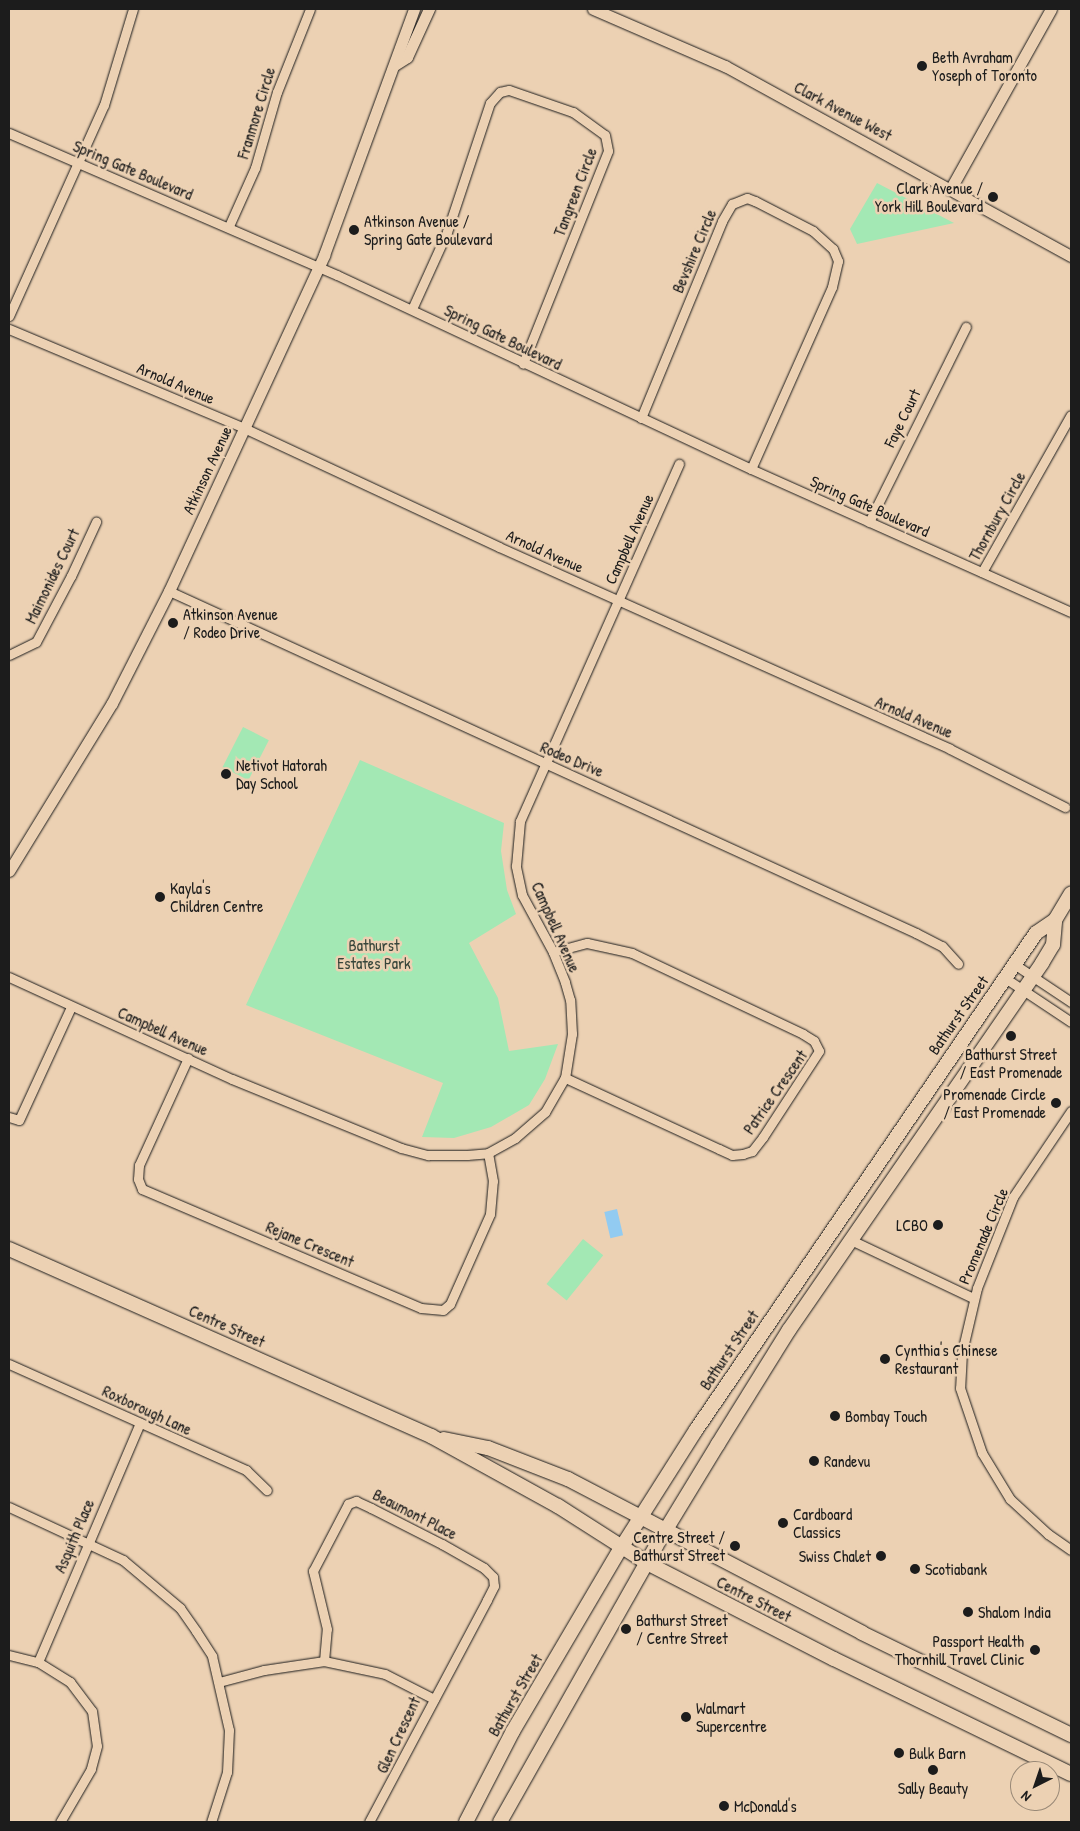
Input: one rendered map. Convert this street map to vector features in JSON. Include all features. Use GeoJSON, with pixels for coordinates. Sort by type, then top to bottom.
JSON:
{"type":"FeatureCollection","features":[{"type":"Feature","properties":{"kind":"main road","name":"Bathurst Street"},"geometry":{"type":"LineString","coordinates":[[466,1822],[513,1731],[621,1548],[802,1271],[1036,933],[1054,920],[1071,893]]}},
{"type":"Feature","properties":{"kind":"main road","name":"Bathurst Street"},"geometry":{"type":"LineString","coordinates":[[500,1822],[665,1532],[789,1330],[1033,977],[1053,945],[1054,920]]}},
{"type":"Feature","properties":{"kind":"main road","name":"Centre Street"},"geometry":{"type":"LineString","coordinates":[[9,1249],[431,1436],[597,1529],[621,1548],[647,1563],[834,1659],[1071,1774]]}},
{"type":"Feature","properties":{"kind":"main road","name":"Centre Street"},"geometry":{"type":"LineString","coordinates":[[431,1436],[488,1448],[559,1476],[665,1532],[1071,1735]]}},
{"type":"Feature","properties":{"kind":"street"},"geometry":{"type":"LineString","coordinates":[[9,316],[76,162],[109,93],[133,9]]}},
{"type":"Feature","properties":{"kind":"street","name":"Franmore Circle"},"geometry":{"type":"LineString","coordinates":[[229,226],[255,168],[277,92],[310,9]]}},
{"type":"Feature","properties":{"kind":"street","name":"Atkinson Avenue"},"geometry":{"type":"LineString","coordinates":[[9,871],[112,703],[169,590],[319,267],[396,64],[395,53],[414,9]]}},
{"type":"Feature","properties":{"kind":"street","name":"Atkinson Avenue"},"geometry":{"type":"LineString","coordinates":[[396,64],[407,57],[429,9]]}},
{"type":"Feature","properties":{"kind":"street","name":"Clark Avenue West"},"geometry":{"type":"LineString","coordinates":[[593,9],[725,66],[951,188],[1071,256]]}},
{"type":"Feature","properties":{"kind":"street"},"geometry":{"type":"LineString","coordinates":[[951,188],[1051,9]]}},
{"type":"Feature","properties":{"kind":"street","name":"Tangreen Circle"},"geometry":{"type":"LineString","coordinates":[[412,309],[447,232],[490,103],[500,92],[509,90],[573,112],[605,135],[608,151],[523,364]]}},
{"type":"Feature","properties":{"kind":"street","name":"Spring Gate Boulevard"},"geometry":{"type":"LineString","coordinates":[[9,133],[229,226],[412,309],[523,364],[751,469],[982,572]]}},
{"type":"Feature","properties":{"kind":"street","name":"Bevshire Circle"},"geometry":{"type":"LineString","coordinates":[[641,418],[722,221],[737,202],[747,198],[755,201],[813,231],[833,249],[838,260],[832,287],[751,469]]}},
{"type":"Feature","properties":{"kind":"street","name":"Faye Court"},"geometry":{"type":"LineString","coordinates":[[869,522],[966,328]]}},
{"type":"Feature","properties":{"kind":"street","name":"Arnold Avenue"},"geometry":{"type":"LineString","coordinates":[[9,329],[244,428],[618,601],[950,749],[1065,807]]}},
{"type":"Feature","properties":{"kind":"street","name":"Thornbury Circle"},"geometry":{"type":"LineString","coordinates":[[1071,415],[982,572],[1071,612]]}},
{"type":"Feature","properties":{"kind":"street","name":"Campbell Avenue"},"geometry":{"type":"LineString","coordinates":[[9,977],[71,1007],[401,1148],[448,1156],[488,1153],[515,1138],[545,1112],[565,1078],[571,1055],[570,1000],[553,952],[522,895],[516,866],[520,821],[547,765],[679,464]]}},
{"type":"Feature","properties":{"kind":"street","name":"Maimonides Court"},"geometry":{"type":"LineString","coordinates":[[9,655],[36,642],[72,576],[96,522]]}},
{"type":"Feature","properties":{"kind":"street","name":"Rodeo Drive"},"geometry":{"type":"LineString","coordinates":[[169,590],[916,933],[942,946],[958,964]]}},
{"type":"Feature","properties":{"kind":"street","name":"Patrice Crescent"},"geometry":{"type":"LineString","coordinates":[[553,952],[587,943],[632,953],[803,1034],[814,1041],[819,1051],[763,1137],[752,1151],[743,1154],[732,1154],[719,1149],[565,1078]]}},
{"type":"Feature","properties":{"kind":"street"},"geometry":{"type":"LineString","coordinates":[[1014,964],[1071,1002]]}},
{"type":"Feature","properties":{"kind":"street"},"geometry":{"type":"LineString","coordinates":[[1005,978],[1071,1022]]}},
{"type":"Feature","properties":{"kind":"street"},"geometry":{"type":"LineString","coordinates":[[9,1117],[19,1120],[71,1007]]}},
{"type":"Feature","properties":{"kind":"street","name":"Rejane Crescent"},"geometry":{"type":"LineString","coordinates":[[188,1058],[139,1165],[138,1180],[142,1189],[421,1308],[443,1310],[450,1304],[490,1214],[493,1181],[488,1153]]}},
{"type":"Feature","properties":{"kind":"street","name":"Promenade Circle"},"geometry":{"type":"LineString","coordinates":[[1071,1111],[1013,1197],[973,1298],[962,1352],[960,1388],[982,1453],[1010,1499],[1048,1534],[1071,1550]]}},
{"type":"Feature","properties":{"kind":"street","name":"Promenade Circle"},"geometry":{"type":"LineString","coordinates":[[851,1240],[973,1298]]}},
{"type":"Feature","properties":{"kind":"street","name":"Roxborough Lane"},"geometry":{"type":"LineString","coordinates":[[9,1364],[246,1470],[267,1490]]}},
{"type":"Feature","properties":{"kind":"street","name":"Asquith Place"},"geometry":{"type":"LineString","coordinates":[[38,1662],[86,1543],[140,1423]]}},
{"type":"Feature","properties":{"kind":"street","name":"Beaumont Place"},"geometry":{"type":"LineString","coordinates":[[324,1661],[327,1629],[313,1571],[344,1507],[356,1502],[442,1544],[484,1568],[493,1577],[494,1586],[434,1699]]}},
{"type":"Feature","properties":{"kind":"street"},"geometry":{"type":"LineString","coordinates":[[9,1507],[123,1560],[180,1608],[212,1656],[229,1730],[227,1772],[211,1822]]}},
{"type":"Feature","properties":{"kind":"street"},"geometry":{"type":"LineString","coordinates":[[9,1655],[38,1662],[70,1682],[82,1695],[92,1711],[96,1732],[91,1769],[60,1822]]}},
{"type":"Feature","properties":{"kind":"street","name":"Glen Crescent"},"geometry":{"type":"LineString","coordinates":[[219,1682],[264,1670],[324,1661],[384,1674],[434,1699],[369,1822]]}},
{"type":"Feature","properties":{"kind":"green space"},"geometry":{"type":"Polygon","coordinates":[[[877,183],[954,223],[857,244],[850,229],[877,183]]]}},
{"type":"Feature","properties":{"kind":"green space"},"geometry":{"type":"Polygon","coordinates":[[[243,727],[269,740],[248,780],[223,767],[243,727]]]}},
{"type":"Feature","properties":{"kind":"green space","name":"Bathurst Estates Park"},"geometry":{"type":"Polygon","coordinates":[[[360,760],[504,823],[501,851],[507,890],[516,914],[469,943],[498,998],[509,1051],[558,1044],[545,1079],[529,1105],[491,1127],[454,1138],[422,1137],[443,1083],[246,1005],[360,760]]]}},
{"type":"Feature","properties":{"kind":"green space"},"geometry":{"type":"Polygon","coordinates":[[[583,1239],[603,1255],[567,1300],[546,1284],[583,1239]]]}},
{"type":"Feature","properties":{"kind":"water"},"geometry":{"type":"Polygon","coordinates":[[[617,1209],[623,1235],[610,1238],[604,1212],[617,1209]]]}},
{"type":"Feature","properties":{"kind":"place","name":"Beth Avraham Yoseph of Toronto"},"geometry":{"type":"Point","coordinates":[922,66]}},
{"type":"Feature","properties":{"kind":"place","name":"Clark Avenue / York Hill Boulevard"},"geometry":{"type":"Point","coordinates":[993,197]}},
{"type":"Feature","properties":{"kind":"place","name":"Atkinson Avenue / Spring Gate Boulevard"},"geometry":{"type":"Point","coordinates":[354,230]}},
{"type":"Feature","properties":{"kind":"place","name":"Atkinson Avenue / Rodeo Drive"},"geometry":{"type":"Point","coordinates":[173,623]}},
{"type":"Feature","properties":{"kind":"place","name":"Netivot Hatorah Day School"},"geometry":{"type":"Point","coordinates":[226,774]}},
{"type":"Feature","properties":{"kind":"place","name":"Kayla's Children Centre"},"geometry":{"type":"Point","coordinates":[160,897]}},
{"type":"Feature","properties":{"kind":"place","name":"Bathurst Street / East Promenade"},"geometry":{"type":"Point","coordinates":[1011,1036]}},
{"type":"Feature","properties":{"kind":"place","name":"Promenade Circle / East Promenade"},"geometry":{"type":"Point","coordinates":[1056,1103]}},
{"type":"Feature","properties":{"kind":"place","name":"LCBO"},"geometry":{"type":"Point","coordinates":[938,1225]}},
{"type":"Feature","properties":{"kind":"place","name":"Cynthia's Chinese Restaurant"},"geometry":{"type":"Point","coordinates":[885,1359]}},
{"type":"Feature","properties":{"kind":"place","name":"Bombay Touch"},"geometry":{"type":"Point","coordinates":[835,1416]}},
{"type":"Feature","properties":{"kind":"place","name":"Randevu"},"geometry":{"type":"Point","coordinates":[814,1461]}},
{"type":"Feature","properties":{"kind":"place","name":"Cardboard Classics"},"geometry":{"type":"Point","coordinates":[783,1523]}},
{"type":"Feature","properties":{"kind":"place","name":"Centre Street / Bathurst Street"},"geometry":{"type":"Point","coordinates":[735,1546]}},
{"type":"Feature","properties":{"kind":"place","name":"Swiss Chalet"},"geometry":{"type":"Point","coordinates":[881,1556]}},
{"type":"Feature","properties":{"kind":"place","name":"Scotiabank"},"geometry":{"type":"Point","coordinates":[915,1569]}},
{"type":"Feature","properties":{"kind":"place","name":"Shalom India"},"geometry":{"type":"Point","coordinates":[968,1612]}},
{"type":"Feature","properties":{"kind":"place","name":"Bathurst Street / Centre Street"},"geometry":{"type":"Point","coordinates":[626,1629]}},
{"type":"Feature","properties":{"kind":"place","name":"Passport Health Thornhill Travel Clinic"},"geometry":{"type":"Point","coordinates":[1035,1650]}},
{"type":"Feature","properties":{"kind":"place","name":"Walmart Supercentre"},"geometry":{"type":"Point","coordinates":[686,1717]}},
{"type":"Feature","properties":{"kind":"place","name":"Bulk Barn"},"geometry":{"type":"Point","coordinates":[899,1753]}},
{"type":"Feature","properties":{"kind":"place","name":"Sally Beauty"},"geometry":{"type":"Point","coordinates":[933,1770]}},
{"type":"Feature","properties":{"kind":"place","name":"McDonald's"},"geometry":{"type":"Point","coordinates":[724,1806]}}]}
